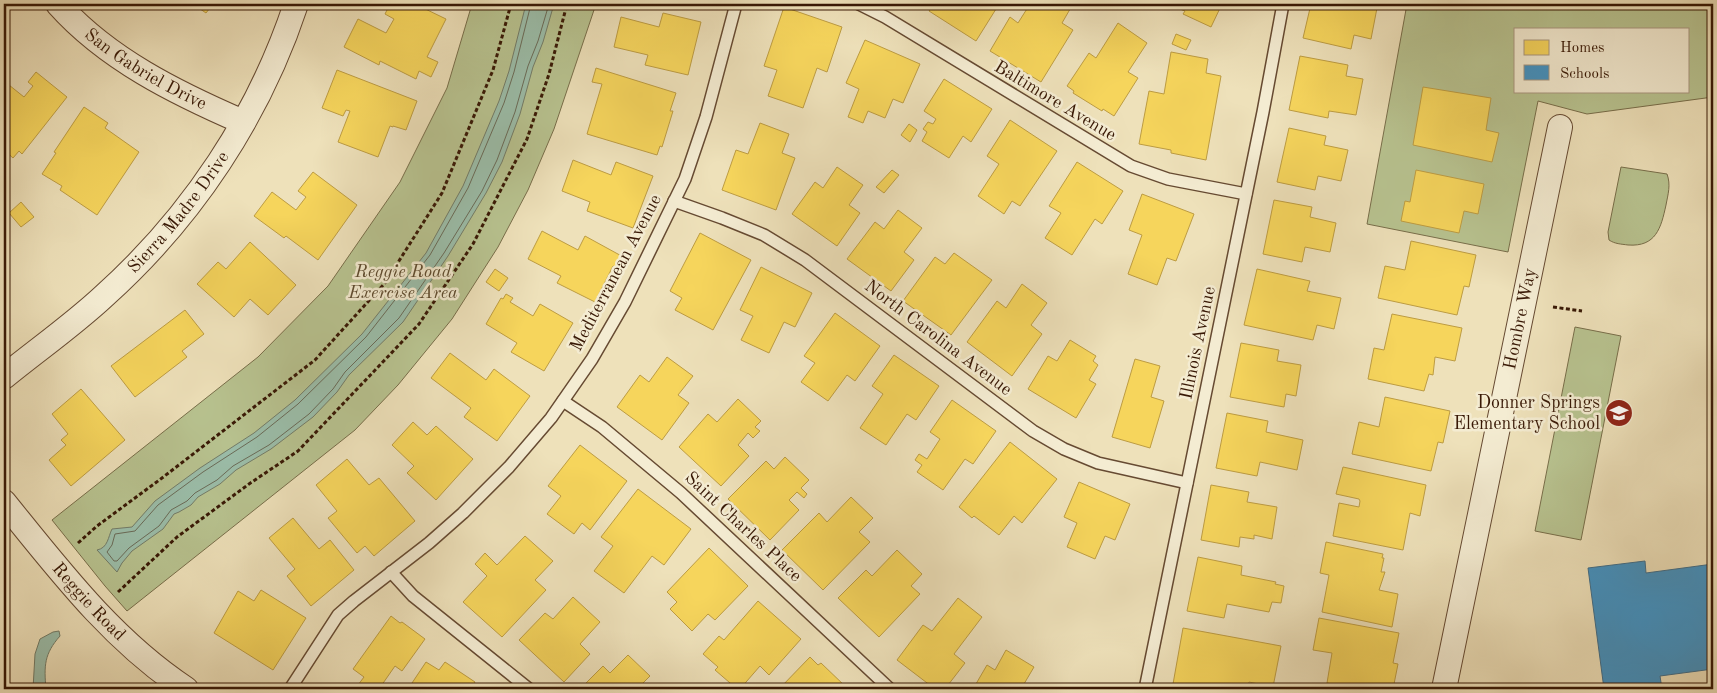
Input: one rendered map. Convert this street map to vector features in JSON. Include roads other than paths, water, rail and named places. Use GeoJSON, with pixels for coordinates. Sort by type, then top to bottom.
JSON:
{"type":"FeatureCollection","features":[{"type":"Feature","properties":{"kind":"street","name":"San Gabriel Drive"},"geometry":{"type":"LineString","coordinates":[[58,4],[70,18],[103,47],[196,102],[243,122]]}},
{"type":"Feature","properties":{"kind":"street","name":"Sierra Madre Drive"},"geometry":{"type":"LineString","coordinates":[[4,377],[104,296],[149,252],[196,197],[262,88],[287,32],[296,4]]}},
{"type":"Feature","properties":{"kind":"street","name":"Hombre Way"},"geometry":{"type":"LineString","coordinates":[[1444,689],[1560,127]]}},
{"type":"Feature","properties":{"kind":"street","name":"Reggie Road"},"geometry":{"type":"LineString","coordinates":[[4,502],[92,609],[162,674],[186,689]]}},
{"type":"Feature","properties":{"kind":"lane","name":"Mediterranean Avenue"},"geometry":{"type":"LineString","coordinates":[[290,689],[338,615],[429,543],[463,513],[502,474],[551,418],[592,359],[625,302],[685,179],[706,117],[736,4]]}},
{"type":"Feature","properties":{"kind":"lane","name":"Baltimore Avenue"},"geometry":{"type":"LineString","coordinates":[[859,4],[886,17],[1131,166],[1168,179],[1246,194]]}},
{"type":"Feature","properties":{"kind":"lane","name":"Illinois Avenue"},"geometry":{"type":"LineString","coordinates":[[1145,689],[1283,4]]}},
{"type":"Feature","properties":{"kind":"lane","name":"North Carolina Avenue"},"geometry":{"type":"LineString","coordinates":[[674,201],[764,235],[805,260],[1033,431],[1064,449],[1098,463],[1187,483]]}},
{"type":"Feature","properties":{"kind":"lane","name":"Saint Charles Place"},"geometry":{"type":"LineString","coordinates":[[563,401],[602,427],[681,493],[890,689]]}},
{"type":"Feature","properties":{"kind":"lane"},"geometry":{"type":"LineString","coordinates":[[391,572],[413,596],[529,689]]}},
{"type":"Feature","properties":{"kind":"water"},"geometry":{"type":"Polygon","coordinates":[[[526,4],[554,4],[520,114],[502,162],[486,193],[448,256],[403,322],[349,375],[337,392],[313,417],[271,449],[236,470],[220,484],[198,497],[191,505],[174,514],[163,529],[132,551],[117,572],[97,550],[106,545],[112,529],[132,527],[155,501],[200,468],[254,433],[295,400],[362,334],[426,253],[463,186],[499,101],[509,71],[526,4]]]}},
{"type":"Feature","properties":{"kind":"water"},"geometry":{"type":"Polygon","coordinates":[[[59,631],[60,636],[51,649],[46,661],[46,689],[33,689],[35,654],[40,639],[59,631]]]}},
{"type":"Feature","properties":{"kind":"place","name":"Donner Springs Elementary School"},"geometry":{"type":"Point","coordinates":[1619,413]}},
{"type":"Feature","properties":{"kind":"park label","name":"Reggie Road Exercise Area"},"geometry":{"type":"Point","coordinates":[403,282]}}]}
